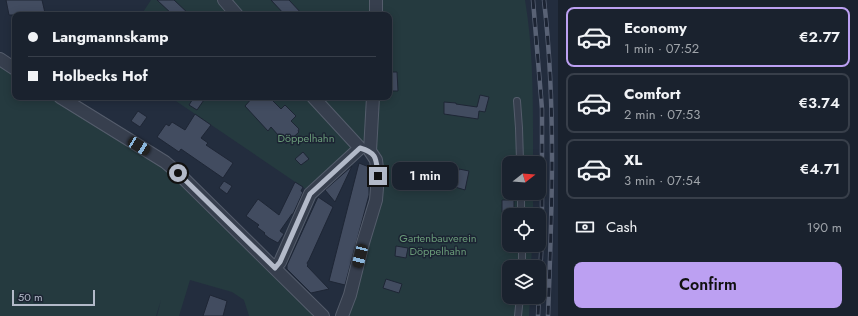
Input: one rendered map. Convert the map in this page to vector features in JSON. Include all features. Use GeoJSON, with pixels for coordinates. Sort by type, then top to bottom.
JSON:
{"type":"FeatureCollection","features":[{"type":"Feature","properties":{"kind":"street"},"geometry":{"type":"LineString","coordinates":[[224,0],[234,12]]}},
{"type":"Feature","properties":{"kind":"street"},"geometry":{"type":"LineString","coordinates":[[376,0],[376,12]]}},
{"type":"Feature","properties":{"kind":"street"},"geometry":{"type":"LineString","coordinates":[[0,59],[12,67]]}},
{"type":"Feature","properties":{"kind":"street"},"geometry":{"type":"LineString","coordinates":[[65,100],[165,162],[323,316]]}},
{"type":"Feature","properties":{"kind":"street"},"geometry":{"type":"LineString","coordinates":[[317,100],[376,160],[378,176],[376,200],[350,295],[342,316]]}},
{"type":"Feature","properties":{"kind":"street"},"geometry":{"type":"LineString","coordinates":[[275,268],[280,262],[310,194],[365,149],[373,100]]}},
{"type":"Feature","properties":{"kind":"lane"},"geometry":{"type":"LineString","coordinates":[[517,101],[520,156]]}},
{"type":"Feature","properties":{"kind":"lane"},"geometry":{"type":"LineString","coordinates":[[518,316],[519,304]]}},
{"type":"Feature","properties":{"kind":"green space"},"geometry":{"type":"Polygon","coordinates":[[[151,0],[376,0],[376,12],[143,12],[151,0]]]}},
{"type":"Feature","properties":{"kind":"green space"},"geometry":{"type":"Polygon","coordinates":[[[377,0],[525,0],[530,40],[533,102],[533,156],[521,156],[521,93],[520,156],[502,156],[502,200],[520,200],[521,208],[502,208],[502,252],[532,252],[531,260],[502,260],[502,304],[530,304],[529,316],[342,316],[363,243],[376,160],[360,148],[310,192],[174,100],[392,100],[392,12],[377,12],[377,0]]]}},
{"type":"Feature","properties":{"kind":"green space"},"geometry":{"type":"Polygon","coordinates":[[[0,61],[12,68],[12,100],[63,100],[166,163],[322,316],[249,316],[244,300],[232,292],[190,280],[179,316],[157,316],[161,300],[156,316],[0,316],[0,61]]]}},
{"type":"Feature","properties":{"kind":"green space"},"geometry":{"type":"Polygon","coordinates":[[[521,200],[533,200],[533,208],[521,208],[521,200]]]}},
{"type":"Feature","properties":{"kind":"building"},"geometry":{"type":"Polygon","coordinates":[[[6,0],[42,0],[45,12],[12,12],[12,15],[9,15],[6,0]]]}},
{"type":"Feature","properties":{"kind":"building"},"geometry":{"type":"Polygon","coordinates":[[[157,0],[174,0],[187,12],[170,12],[157,0]]]}},
{"type":"Feature","properties":{"kind":"building"},"geometry":{"type":"Polygon","coordinates":[[[271,0],[289,0],[300,12],[282,12],[271,0]]]}},
{"type":"Feature","properties":{"kind":"building"},"geometry":{"type":"Polygon","coordinates":[[[392,72],[397,72],[398,91],[392,91],[392,72]]]}},
{"type":"Feature","properties":{"kind":"building"},"geometry":{"type":"Polygon","coordinates":[[[480,95],[489,97],[485,112],[479,111],[478,119],[444,114],[444,102],[477,107],[480,95]]]}},
{"type":"Feature","properties":{"kind":"building"},"geometry":{"type":"Polygon","coordinates":[[[192,100],[204,100],[197,110],[189,105],[192,100]]]}},
{"type":"Feature","properties":{"kind":"building"},"geometry":{"type":"Polygon","coordinates":[[[250,100],[272,100],[281,109],[285,105],[296,116],[291,121],[299,129],[299,132],[286,144],[271,127],[268,131],[245,106],[250,100]]]}},
{"type":"Feature","properties":{"kind":"building"},"geometry":{"type":"Polygon","coordinates":[[[138,111],[147,117],[140,127],[131,121],[138,111]]]}},
{"type":"Feature","properties":{"kind":"building"},"geometry":{"type":"Polygon","coordinates":[[[195,114],[211,125],[201,138],[208,143],[206,145],[233,163],[223,178],[181,149],[179,152],[157,137],[166,124],[169,126],[172,122],[185,130],[195,114]]]}},
{"type":"Feature","properties":{"kind":"building"},"geometry":{"type":"Polygon","coordinates":[[[303,152],[309,159],[301,165],[295,159],[303,152]]]}},
{"type":"Feature","properties":{"kind":"building"},"geometry":{"type":"Polygon","coordinates":[[[359,163],[369,167],[369,195],[345,285],[329,281],[359,163]]]}},
{"type":"Feature","properties":{"kind":"building"},"geometry":{"type":"Polygon","coordinates":[[[352,166],[335,202],[325,190],[352,166]]]}},
{"type":"Feature","properties":{"kind":"building"},"geometry":{"type":"Polygon","coordinates":[[[459,169],[469,171],[465,190],[455,187],[459,169]]]}},
{"type":"Feature","properties":{"kind":"building"},"geometry":{"type":"Polygon","coordinates":[[[224,181],[232,186],[227,194],[219,188],[224,181]]]}},
{"type":"Feature","properties":{"kind":"building"},"geometry":{"type":"Polygon","coordinates":[[[295,182],[303,187],[301,191],[303,192],[293,214],[280,231],[284,234],[278,243],[264,234],[265,233],[257,227],[259,225],[246,216],[258,199],[279,215],[295,182]]]}},
{"type":"Feature","properties":{"kind":"building"},"geometry":{"type":"Polygon","coordinates":[[[318,197],[333,207],[307,263],[307,266],[329,289],[311,293],[287,269],[287,265],[318,197]]]}},
{"type":"Feature","properties":{"kind":"building"},"geometry":{"type":"Polygon","coordinates":[[[502,200],[514,200],[514,208],[502,208],[502,200]]]}},
{"type":"Feature","properties":{"kind":"building"},"geometry":{"type":"Polygon","coordinates":[[[396,246],[408,248],[406,258],[395,256],[396,246]]]}},
{"type":"Feature","properties":{"kind":"building"},"geometry":{"type":"Polygon","coordinates":[[[386,279],[402,284],[399,293],[383,288],[386,279]]]}},
{"type":"Feature","properties":{"kind":"building"},"geometry":{"type":"Polygon","coordinates":[[[210,295],[227,301],[223,316],[203,316],[210,295]]]}},
{"type":"Feature","properties":{"kind":"railway"},"geometry":{"type":"LineString","coordinates":[[533,0],[542,109],[542,236],[538,316]]}},
{"type":"Feature","properties":{"kind":"railway"},"geometry":{"type":"LineString","coordinates":[[544,0],[548,39],[552,118],[552,198],[548,316]]}},
{"type":"Feature","properties":{"kind":"route"},"geometry":{"type":"LineString","coordinates":[[178,173],[275,268],[280,262],[310,194],[360,148],[370,151],[376,160],[378,176]]}},
{"type":"Feature","properties":{"kind":"park label","name":"Döppelhahn"},"geometry":{"type":"Point","coordinates":[306,138]}},
{"type":"Feature","properties":{"kind":"park label","name":"Gartenbauverein Döppelhahn"},"geometry":{"type":"Point","coordinates":[438,244]}}]}
